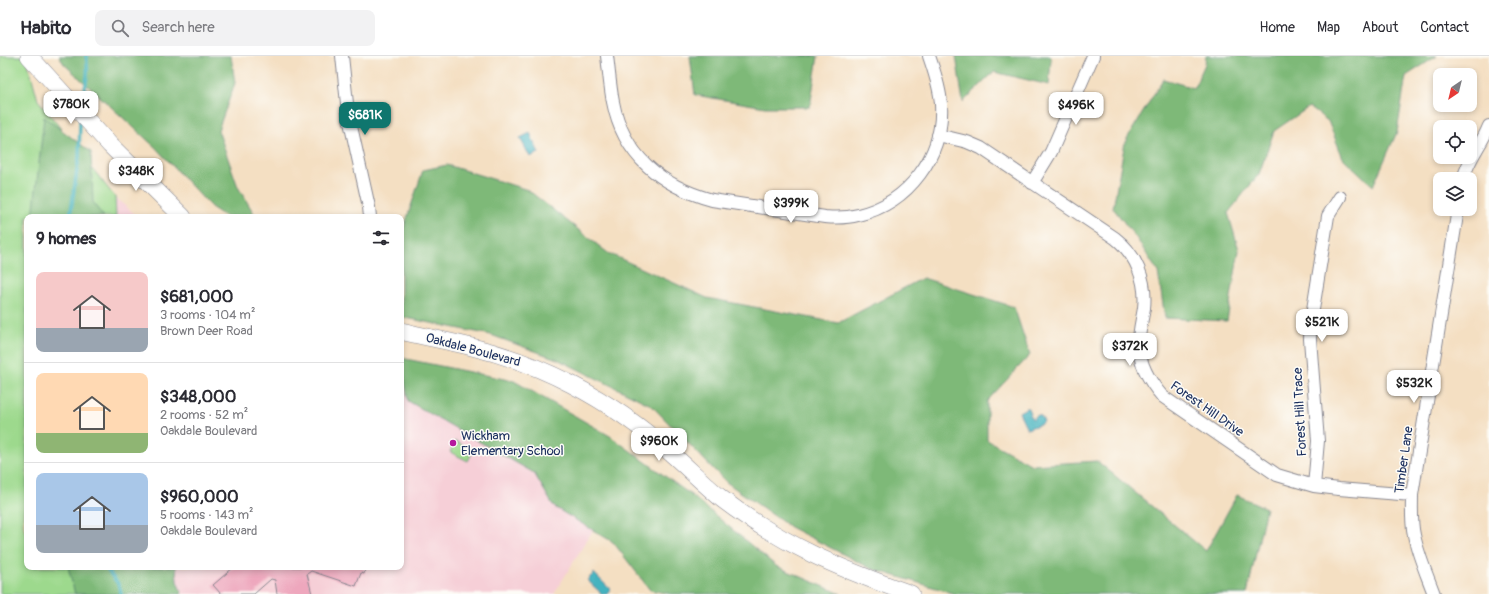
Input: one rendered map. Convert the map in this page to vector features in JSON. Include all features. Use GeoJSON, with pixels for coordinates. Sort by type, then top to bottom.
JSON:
{"type":"FeatureCollection","features":[{"type":"Feature","properties":{"kind":"main road"},"geometry":{"type":"LineString","coordinates":[[29,56],[110,145],[179,214]]}},
{"type":"Feature","properties":{"kind":"main road","name":"Oakdale Boulevard"},"geometry":{"type":"LineString","coordinates":[[404,332],[506,356],[571,384],[631,421],[668,450],[709,488],[760,526],[814,556],[911,594]]}},
{"type":"Feature","properties":{"kind":"street"},"geometry":{"type":"LineString","coordinates":[[342,56],[348,113],[370,214]]}},
{"type":"Feature","properties":{"kind":"street"},"geometry":{"type":"LineString","coordinates":[[607,56],[613,102],[618,119],[631,146],[642,160],[664,180],[684,191],[712,200],[839,218],[875,210],[888,203],[916,180],[926,165],[934,149],[941,117],[941,102],[938,84],[928,56]]}},
{"type":"Feature","properties":{"kind":"street"},"geometry":{"type":"LineString","coordinates":[[1032,183],[1051,152],[1093,56]]}},
{"type":"Feature","properties":{"kind":"street"},"geometry":{"type":"LineString","coordinates":[[1466,172],[1471,157],[1484,139],[1489,126]]}},
{"type":"Feature","properties":{"kind":"street","name":"Forest Hill Drive"},"geometry":{"type":"LineString","coordinates":[[938,135],[967,142],[981,148],[1119,241],[1127,249],[1136,263],[1142,280],[1144,296],[1144,307],[1139,333],[1140,355],[1146,373],[1162,396],[1277,475],[1314,486],[1412,495]]}},
{"type":"Feature","properties":{"kind":"street","name":"Forest Hill Trace"},"geometry":{"type":"LineString","coordinates":[[1314,486],[1318,441],[1310,339],[1311,322],[1328,216],[1340,197]]}},
{"type":"Feature","properties":{"kind":"street","name":"Timber Lane"},"geometry":{"type":"LineString","coordinates":[[1434,594],[1419,553],[1414,534],[1412,495],[1457,216]]}},
{"type":"Feature","properties":{"kind":"shaded area"},"geometry":{"type":"Polygon","coordinates":[[[115,197],[135,214],[116,214],[115,197]]]}},
{"type":"Feature","properties":{"kind":"shaded area","name":"Wickham Elementary School"},"geometry":{"type":"Polygon","coordinates":[[[404,382],[608,505],[554,594],[142,594],[132,570],[404,570],[404,382]]]}},
{"type":"Feature","properties":{"kind":"green space"},"geometry":{"type":"Polygon","coordinates":[[[0,56],[26,56],[38,100],[115,197],[116,214],[24,214],[24,570],[132,570],[142,594],[0,594],[0,56]]]}},
{"type":"Feature","properties":{"kind":"green space"},"geometry":{"type":"Polygon","coordinates":[[[59,56],[231,56],[235,83],[218,130],[238,187],[254,214],[222,214],[211,207],[155,147],[64,64],[59,56]]]}},
{"type":"Feature","properties":{"kind":"green space"},"geometry":{"type":"Polygon","coordinates":[[[690,56],[818,56],[810,107],[765,107],[695,95],[690,56]]]}},
{"type":"Feature","properties":{"kind":"green space"},"geometry":{"type":"Polygon","coordinates":[[[956,56],[1049,56],[1051,59],[1049,85],[994,72],[963,102],[956,56]]]}},
{"type":"Feature","properties":{"kind":"green space"},"geometry":{"type":"Polygon","coordinates":[[[1206,56],[1437,56],[1406,76],[1397,132],[1373,186],[1343,158],[1328,121],[1309,107],[1274,131],[1259,174],[1228,213],[1239,250],[1227,321],[1165,318],[1158,272],[1137,239],[1113,208],[1125,142],[1163,79],[1194,88],[1205,64],[1206,56]]]}},
{"type":"Feature","properties":{"kind":"green space"},"geometry":{"type":"Polygon","coordinates":[[[44,117],[91,152],[93,203],[102,214],[33,214],[44,117]]]}},
{"type":"Feature","properties":{"kind":"green space"},"geometry":{"type":"Polygon","coordinates":[[[447,165],[528,190],[608,253],[707,298],[838,323],[923,278],[1014,307],[1030,355],[987,401],[987,440],[1032,465],[1097,461],[1206,551],[1237,495],[1266,508],[1247,594],[956,594],[872,569],[790,527],[726,482],[651,405],[557,359],[491,335],[404,318],[404,227],[423,170],[447,165]]]}},
{"type":"Feature","properties":{"kind":"green space"},"geometry":{"type":"Polygon","coordinates":[[[404,359],[514,381],[610,436],[691,495],[776,566],[841,594],[671,594],[650,590],[613,542],[554,507],[534,473],[408,401],[404,376],[404,359]]]}},
{"type":"Feature","properties":{"kind":"green space"},"geometry":{"type":"Polygon","coordinates":[[[455,441],[473,451],[468,461],[450,452],[455,441]]]}},
{"type":"Feature","properties":{"kind":"green space"},"geometry":{"type":"Polygon","coordinates":[[[69,570],[176,570],[177,581],[182,594],[75,594],[69,570]]]}},
{"type":"Feature","properties":{"kind":"water"},"geometry":{"type":"Polygon","coordinates":[[[530,133],[539,153],[530,157],[520,138],[530,133]]]}},
{"type":"Feature","properties":{"kind":"water"},"geometry":{"type":"Polygon","coordinates":[[[1028,408],[1032,419],[1038,415],[1041,416],[1044,422],[1027,429],[1019,412],[1028,408]]]}},
{"type":"Feature","properties":{"kind":"water"},"geometry":{"type":"Polygon","coordinates":[[[594,573],[611,590],[607,594],[602,594],[587,580],[594,573]]]}},
{"type":"Feature","properties":{"kind":"building"},"geometry":{"type":"Polygon","coordinates":[[[230,570],[365,570],[364,574],[361,573],[356,586],[311,571],[307,574],[312,594],[277,594],[275,580],[271,579],[254,594],[221,594],[213,585],[230,570]]]}},
{"type":"Feature","properties":{"kind":"waterway"},"geometry":{"type":"LineString","coordinates":[[82,107],[87,75],[86,56]]}},
{"type":"Feature","properties":{"kind":"waterway"},"geometry":{"type":"LineString","coordinates":[[70,214],[79,157],[80,121]]}},
{"type":"Feature","properties":{"kind":"waterway"},"geometry":{"type":"LineString","coordinates":[[107,570],[119,585],[121,594]]}},
{"type":"Feature","properties":{"kind":"place","name":"Wickham Elementary School"},"geometry":{"type":"Point","coordinates":[453,443]}}]}
